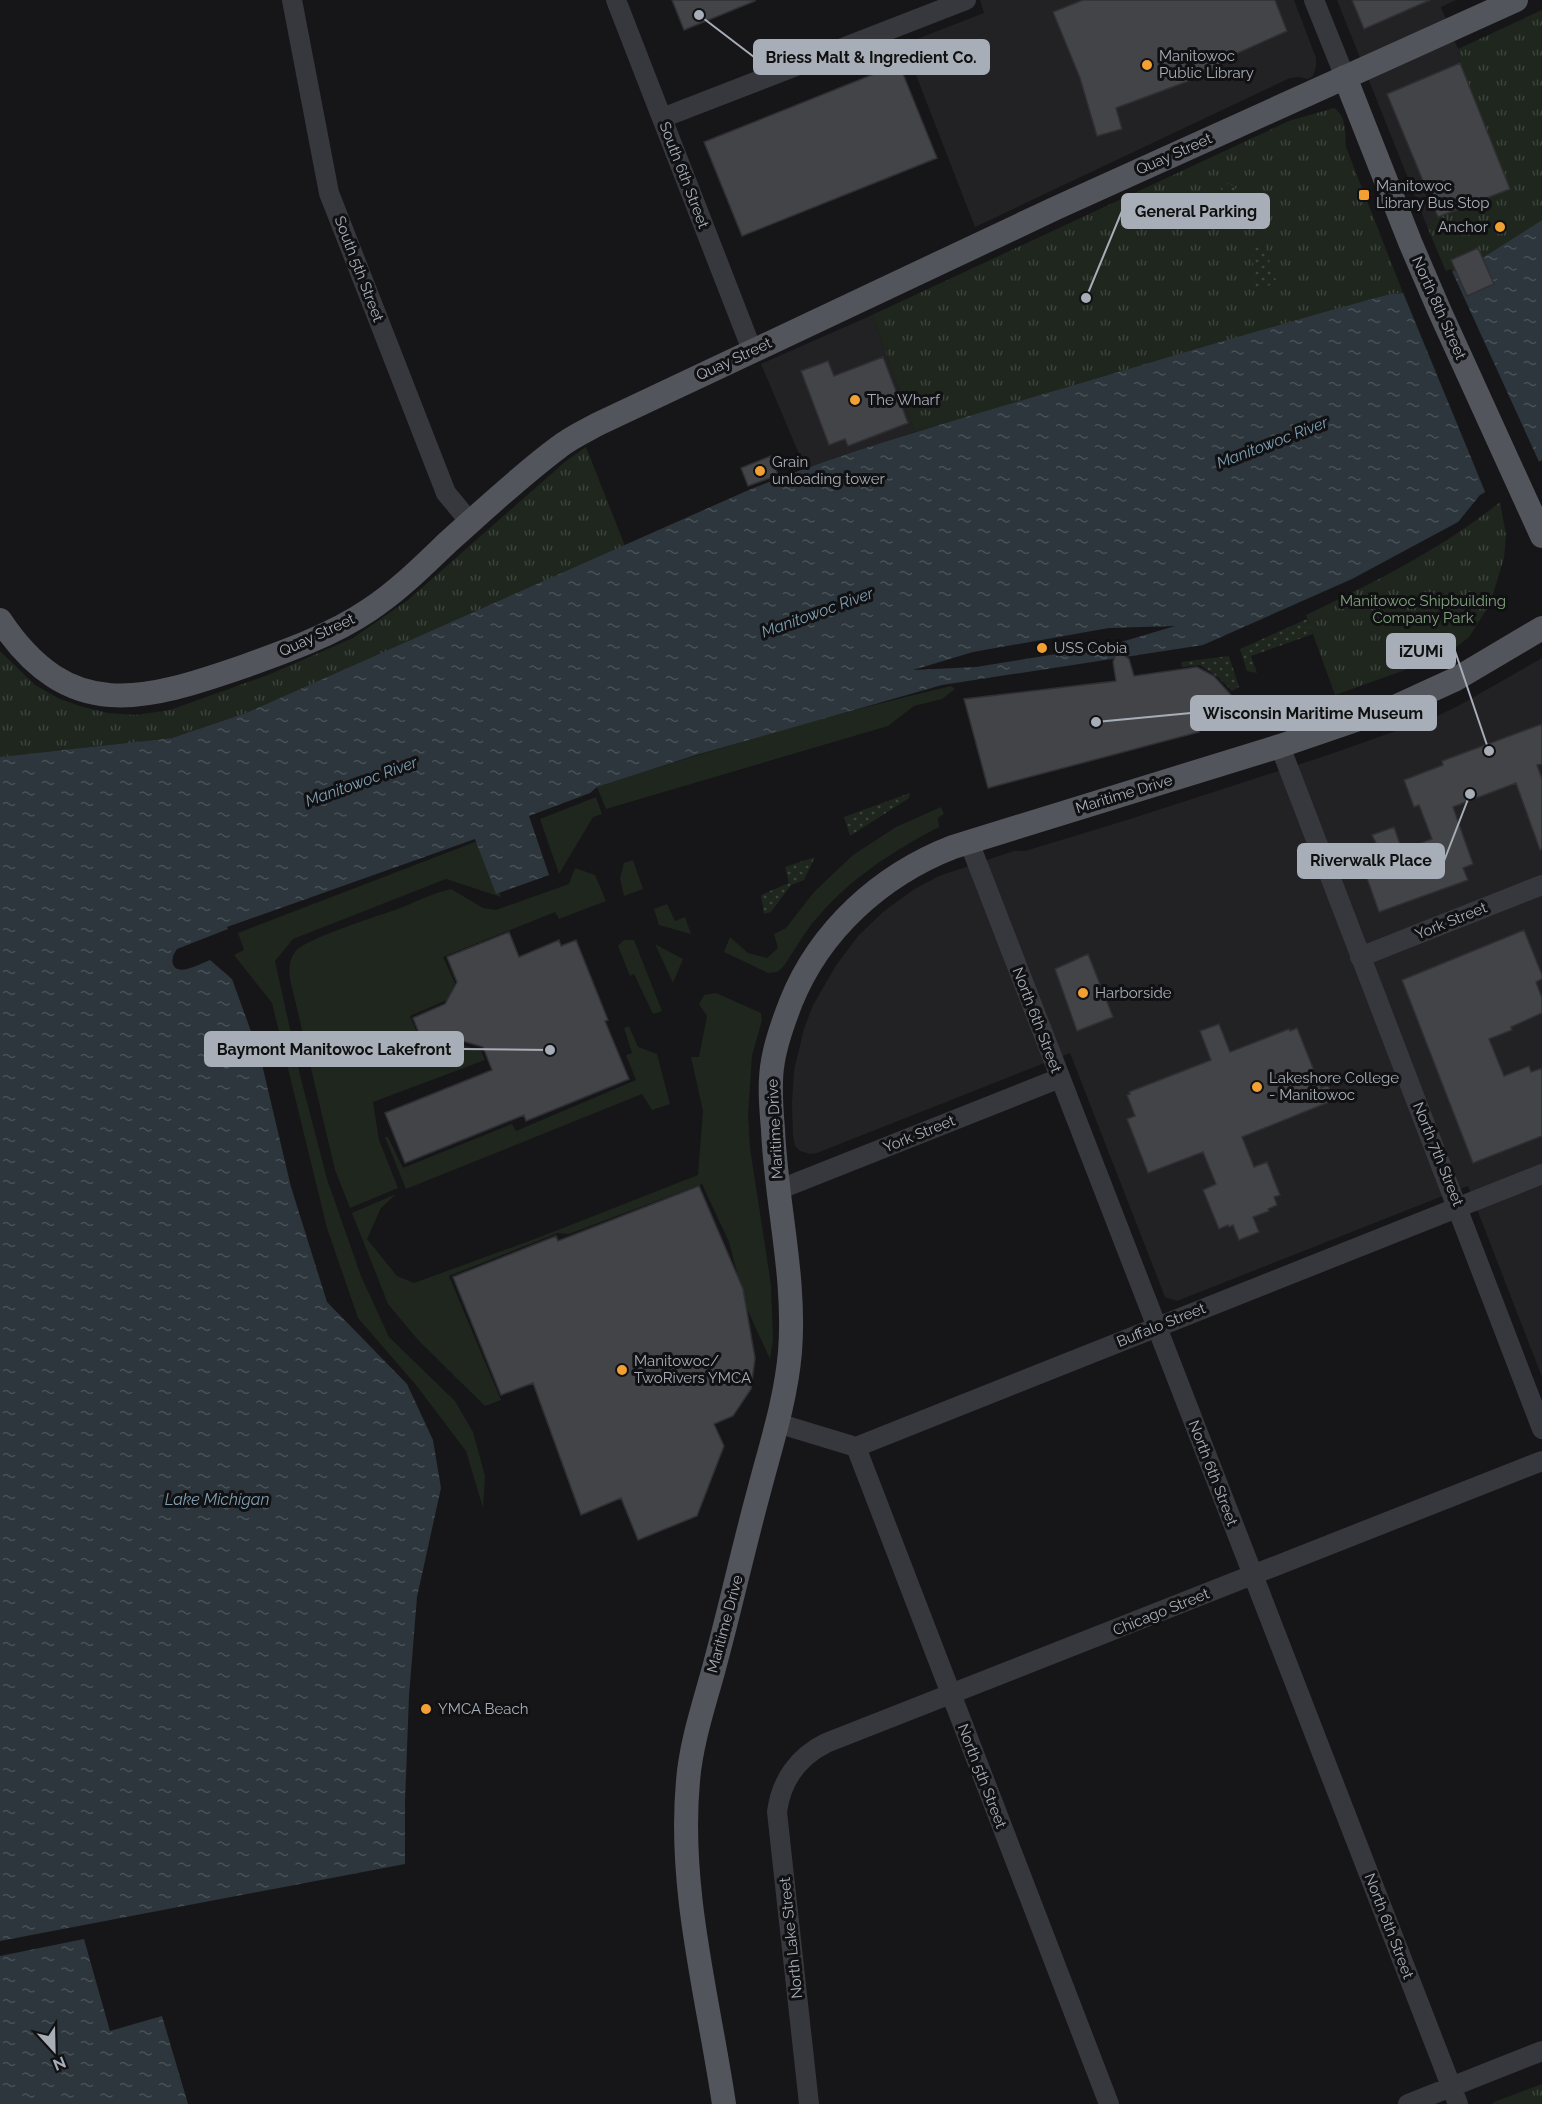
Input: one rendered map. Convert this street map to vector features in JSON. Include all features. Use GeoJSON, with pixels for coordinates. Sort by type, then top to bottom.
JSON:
{"type":"FeatureCollection","features":[{"type":"Feature","properties":{"kind":"main road","name":"Quay Street"},"geometry":{"type":"LineString","coordinates":[[0,620],[33,662],[79,689],[106,695],[129,696],[164,692],[260,661],[338,628],[369,610],[401,586],[470,522],[560,446],[598,424],[1063,204],[1516,0]]}},
{"type":"Feature","properties":{"kind":"main road","name":"North 8th Street"},"geometry":{"type":"LineString","coordinates":[[1345,77],[1410,242],[1542,536]]}},
{"type":"Feature","properties":{"kind":"main road","name":"Maritime Drive"},"geometry":{"type":"LineString","coordinates":[[724,2104],[687,1873],[688,1780],[704,1704],[777,1423],[790,1355],[792,1299],[778,1190],[771,1102],[773,1061],[789,1005],[810,964],[838,925],[878,888],[916,863],[969,842],[1361,719],[1433,691],[1542,628]]}},
{"type":"Feature","properties":{"kind":"street","name":"South 5th Street"},"geometry":{"type":"LineString","coordinates":[[292,0],[329,194],[446,493],[470,522]]}},
{"type":"Feature","properties":{"kind":"street","name":"South 6th Street"},"geometry":{"type":"LineString","coordinates":[[616,0],[752,350]]}},
{"type":"Feature","properties":{"kind":"street"},"geometry":{"type":"LineString","coordinates":[[662,118],[966,0]]}},
{"type":"Feature","properties":{"kind":"street"},"geometry":{"type":"LineString","coordinates":[[1314,0],[1345,77]]}},
{"type":"Feature","properties":{"kind":"street","name":"North 7th Street"},"geometry":{"type":"LineString","coordinates":[[1280,746],[1459,1207],[1542,1429]]}},
{"type":"Feature","properties":{"kind":"street","name":"North 6th Street"},"geometry":{"type":"LineString","coordinates":[[969,842],[1455,2095]]}},
{"type":"Feature","properties":{"kind":"street","name":"York Street"},"geometry":{"type":"LineString","coordinates":[[1360,957],[1542,885]]}},
{"type":"Feature","properties":{"kind":"street","name":"York Street"},"geometry":{"type":"LineString","coordinates":[[778,1190],[1060,1078]]}},
{"type":"Feature","properties":{"kind":"street","name":"Buffalo Street"},"geometry":{"type":"LineString","coordinates":[[856,1447],[1542,1174]]}},
{"type":"Feature","properties":{"kind":"street"},"geometry":{"type":"LineString","coordinates":[[777,1423],[856,1447]]}},
{"type":"Feature","properties":{"kind":"street","name":"North 5th Street"},"geometry":{"type":"LineString","coordinates":[[856,1447],[1109,2104]]}},
{"type":"Feature","properties":{"kind":"street","name":"Chicago Street"},"geometry":{"type":"LineString","coordinates":[[789,1775],[812,1750],[826,1743],[1542,1461]]}},
{"type":"Feature","properties":{"kind":"street","name":"North Lake Street"},"geometry":{"type":"LineString","coordinates":[[789,1775],[782,1790],[777,1812],[810,2104]]}},
{"type":"Feature","properties":{"kind":"street"},"geometry":{"type":"LineString","coordinates":[[1408,2104],[1455,2095],[1542,2051]]}},
{"type":"Feature","properties":{"kind":"shaded area"},"geometry":{"type":"Polygon","coordinates":[[[980,0],[1294,0],[1316,58],[1316,67],[1313,76],[1308,79],[1290,78],[975,227],[904,44],[984,13],[980,0]]]}},
{"type":"Feature","properties":{"kind":"shaded area"},"geometry":{"type":"Polygon","coordinates":[[[1337,0],[1456,0],[1441,7],[1458,49],[1460,64],[1510,189],[1438,217],[1427,226],[1337,0]]]}},
{"type":"Feature","properties":{"kind":"shaded area"},"geometry":{"type":"Polygon","coordinates":[[[872,315],[915,432],[805,468],[761,364],[872,315]]]}},
{"type":"Feature","properties":{"kind":"shaded area"},"geometry":{"type":"Polygon","coordinates":[[[1542,658],[1542,1377],[1468,1186],[1177,1301],[1165,1297],[1070,1053],[817,1153],[810,1154],[800,1151],[795,1146],[792,1102],[794,1070],[804,1029],[813,1005],[837,964],[858,936],[883,912],[913,890],[939,876],[1014,851],[1025,851],[1127,820],[1328,755],[1435,717],[1542,658]]]}},
{"type":"Feature","properties":{"kind":"green space"},"geometry":{"type":"Polygon","coordinates":[[[1542,10],[1542,220],[1479,260],[1447,274],[1427,226],[1438,217],[1510,189],[1460,63],[1458,49],[1542,10]]]}},
{"type":"Feature","properties":{"kind":"green space"},"geometry":{"type":"Polygon","coordinates":[[[1334,108],[1343,120],[1346,147],[1403,293],[1390,294],[915,432],[872,315],[1289,121],[1334,108]]]}},
{"type":"Feature","properties":{"kind":"green space"},"geometry":{"type":"Polygon","coordinates":[[[1229,183],[1262,212],[1240,224],[1220,187],[1229,183]]]}},
{"type":"Feature","properties":{"kind":"green space"},"geometry":{"type":"Polygon","coordinates":[[[1264,245],[1277,283],[1255,290],[1252,246],[1264,245]]]}},
{"type":"Feature","properties":{"kind":"green space"},"geometry":{"type":"Polygon","coordinates":[[[586,447],[625,546],[246,713],[172,738],[0,757],[0,651],[35,685],[60,699],[83,707],[108,713],[135,715],[170,710],[268,675],[353,638],[408,600],[566,461],[586,447]]]}},
{"type":"Feature","properties":{"kind":"green space","name":"Manitowoc Shipbuilding Company Park"},"geometry":{"type":"Polygon","coordinates":[[[1500,502],[1506,535],[1504,558],[1490,604],[1469,637],[1433,660],[1335,695],[1306,615],[1382,578],[1431,550],[1500,502]]]}},
{"type":"Feature","properties":{"kind":"green space"},"geometry":{"type":"Polygon","coordinates":[[[1307,619],[1313,634],[1251,656],[1257,673],[1247,671],[1240,649],[1307,619]]]}},
{"type":"Feature","properties":{"kind":"green space"},"geometry":{"type":"Polygon","coordinates":[[[1229,656],[1239,687],[1232,691],[1219,678],[1200,665],[1182,667],[1181,662],[1229,656]]]}},
{"type":"Feature","properties":{"kind":"green space"},"geometry":{"type":"Polygon","coordinates":[[[951,686],[955,689],[942,699],[914,706],[888,726],[606,809],[597,787],[773,733],[951,686]]]}},
{"type":"Feature","properties":{"kind":"green space"},"geometry":{"type":"Polygon","coordinates":[[[910,793],[909,798],[850,836],[844,817],[910,793]]]}},
{"type":"Feature","properties":{"kind":"green space"},"geometry":{"type":"Polygon","coordinates":[[[596,797],[602,814],[593,817],[559,874],[540,819],[596,797]]]}},
{"type":"Feature","properties":{"kind":"green space"},"geometry":{"type":"Polygon","coordinates":[[[941,807],[944,814],[938,818],[939,827],[887,857],[854,881],[811,925],[783,967],[777,972],[768,973],[724,952],[730,937],[748,953],[767,958],[778,948],[774,934],[786,928],[814,892],[853,855],[896,827],[941,807]]]}},
{"type":"Feature","properties":{"kind":"green space"},"geometry":{"type":"Polygon","coordinates":[[[480,840],[501,897],[446,879],[293,939],[275,961],[301,1079],[327,1179],[361,1276],[389,1337],[455,1401],[473,1432],[485,1476],[483,1508],[466,1451],[416,1385],[358,1318],[327,1228],[272,1003],[234,955],[244,950],[238,933],[480,840]]]}},
{"type":"Feature","properties":{"kind":"green space"},"geometry":{"type":"Polygon","coordinates":[[[815,857],[804,880],[791,885],[771,912],[764,914],[761,895],[789,883],[785,867],[815,857]]]}},
{"type":"Feature","properties":{"kind":"green space"},"geometry":{"type":"Polygon","coordinates":[[[633,860],[643,889],[624,896],[620,878],[624,863],[633,860]]]}},
{"type":"Feature","properties":{"kind":"green space"},"geometry":{"type":"Polygon","coordinates":[[[575,868],[595,875],[606,901],[559,919],[555,912],[443,957],[455,983],[447,1000],[410,1016],[428,1058],[459,1044],[481,1051],[485,1060],[373,1102],[379,1140],[398,1188],[350,1208],[335,1170],[290,979],[290,965],[295,952],[302,946],[328,934],[451,889],[483,908],[496,910],[569,884],[575,868]]]}},
{"type":"Feature","properties":{"kind":"green space"},"geometry":{"type":"Polygon","coordinates":[[[667,904],[675,921],[685,917],[691,934],[659,925],[654,909],[667,904]]]}},
{"type":"Feature","properties":{"kind":"green space"},"geometry":{"type":"Polygon","coordinates":[[[624,940],[634,940],[662,1011],[653,1014],[634,974],[630,976],[618,946],[624,940]]]}},
{"type":"Feature","properties":{"kind":"green space"},"geometry":{"type":"Polygon","coordinates":[[[655,944],[683,959],[673,983],[655,944]]]}},
{"type":"Feature","properties":{"kind":"green space"},"geometry":{"type":"Polygon","coordinates":[[[716,993],[761,1013],[762,1020],[752,1056],[748,1115],[750,1148],[771,1285],[773,1340],[770,1359],[746,1307],[729,1242],[702,1184],[569,1234],[558,1233],[449,1276],[501,1400],[485,1406],[418,1340],[388,1304],[352,1213],[396,1194],[381,1208],[367,1239],[397,1276],[414,1283],[698,1175],[703,1111],[691,1057],[699,1057],[707,1016],[699,1004],[704,995],[716,993]]]}},
{"type":"Feature","properties":{"kind":"green space"},"geometry":{"type":"Polygon","coordinates":[[[629,1026],[638,1047],[657,1054],[670,1104],[652,1110],[642,1094],[406,1189],[385,1137],[388,1137],[403,1168],[512,1124],[516,1131],[636,1080],[626,1055],[632,1053],[624,1028],[629,1026]]]}},
{"type":"Feature","properties":{"kind":"green space"},"geometry":{"type":"Polygon","coordinates":[[[1542,2084],[1542,2104],[1492,2104],[1494,2102],[1542,2084]]]}},
{"type":"Feature","properties":{"kind":"water"},"geometry":{"type":"Polygon","coordinates":[[[1542,220],[1542,460],[1480,495],[1458,522],[1352,579],[1203,645],[942,685],[696,755],[597,787],[590,793],[529,816],[549,875],[496,894],[475,839],[227,927],[228,929],[177,949],[172,961],[178,969],[187,969],[210,960],[232,979],[260,1056],[291,1187],[327,1302],[407,1384],[433,1440],[441,1488],[417,1597],[409,1696],[405,1864],[0,1941],[0,757],[172,738],[246,713],[751,489],[790,474],[990,410],[1310,316],[1390,294],[1403,293],[1479,260],[1542,220]],[[1175,626],[1109,628],[973,652],[913,670],[976,667],[1111,645],[1175,626]]]}},
{"type":"Feature","properties":{"kind":"water"},"geometry":{"type":"Polygon","coordinates":[[[84,1939],[110,2031],[162,2016],[188,2104],[0,2104],[0,1956],[84,1939]]]}},
{"type":"Feature","properties":{"kind":"pier"},"geometry":{"type":"Polygon","coordinates":[[[1451,269],[1540,464],[1486,494],[1402,290],[1451,269]]]}},
{"type":"Feature","properties":{"kind":"building"},"geometry":{"type":"Polygon","coordinates":[[[672,0],[755,0],[755,1],[684,30],[672,0]]]}},
{"type":"Feature","properties":{"kind":"building","name":"Manitowoc Public Library"},"geometry":{"type":"Polygon","coordinates":[[[1083,0],[1275,0],[1287,31],[1238,53],[1202,76],[1116,108],[1122,129],[1097,136],[1080,78],[1053,12],[1083,0]]]}},
{"type":"Feature","properties":{"kind":"building"},"geometry":{"type":"Polygon","coordinates":[[[1352,0],[1430,0],[1364,29],[1352,0]]]}},
{"type":"Feature","properties":{"kind":"building"},"geometry":{"type":"Polygon","coordinates":[[[1460,63],[1510,189],[1438,217],[1387,94],[1460,63]]]}},
{"type":"Feature","properties":{"kind":"building"},"geometry":{"type":"Polygon","coordinates":[[[899,64],[937,158],[742,236],[704,142],[899,64]]]}},
{"type":"Feature","properties":{"kind":"building"},"geometry":{"type":"Polygon","coordinates":[[[1478,248],[1494,284],[1467,296],[1451,260],[1478,248]]]}},
{"type":"Feature","properties":{"kind":"building","name":"The Wharf"},"geometry":{"type":"Polygon","coordinates":[[[883,357],[908,423],[848,446],[845,439],[829,445],[801,371],[828,361],[834,376],[883,357]]]}},
{"type":"Feature","properties":{"kind":"building","name":"Grain unloading tower"},"geometry":{"type":"Polygon","coordinates":[[[771,456],[778,475],[748,486],[741,468],[771,456]]]}},
{"type":"Feature","properties":{"kind":"building"},"geometry":{"type":"Polygon","coordinates":[[[1117,650],[1129,659],[1134,676],[1197,667],[1214,676],[1230,694],[1244,716],[1198,727],[1199,732],[988,788],[964,699],[1116,681],[1113,662],[1117,650]]]}},
{"type":"Feature","properties":{"kind":"building"},"geometry":{"type":"Polygon","coordinates":[[[1542,724],[1542,764],[1537,765],[1542,779],[1542,849],[1540,850],[1516,783],[1453,807],[1473,864],[1463,868],[1468,880],[1379,912],[1357,850],[1376,843],[1372,835],[1394,827],[1402,850],[1432,839],[1419,805],[1414,807],[1404,780],[1443,765],[1442,761],[1542,724]]]}},
{"type":"Feature","properties":{"kind":"building"},"geometry":{"type":"Polygon","coordinates":[[[1524,930],[1542,975],[1542,979],[1536,982],[1542,998],[1542,1013],[1511,1027],[1512,1030],[1489,1039],[1504,1076],[1529,1066],[1531,1072],[1542,1068],[1542,1136],[1473,1163],[1402,980],[1524,930]]]}},
{"type":"Feature","properties":{"kind":"building"},"geometry":{"type":"Polygon","coordinates":[[[509,932],[519,957],[559,940],[561,946],[576,940],[629,1079],[526,1121],[524,1115],[405,1163],[385,1113],[492,1070],[483,1047],[459,1040],[427,1053],[413,1018],[445,1004],[457,982],[447,957],[509,932]]]}},
{"type":"Feature","properties":{"kind":"building","name":"Harborside"},"geometry":{"type":"Polygon","coordinates":[[[1088,954],[1113,1017],[1077,1031],[1055,969],[1088,954]]]}},
{"type":"Feature","properties":{"kind":"building"},"geometry":{"type":"Polygon","coordinates":[[[1219,1024],[1230,1052],[1297,1028],[1321,1088],[1328,1085],[1334,1100],[1242,1137],[1254,1167],[1267,1162],[1280,1195],[1274,1197],[1277,1205],[1253,1217],[1259,1232],[1239,1240],[1233,1225],[1219,1229],[1203,1190],[1216,1184],[1203,1152],[1148,1173],[1127,1119],[1135,1116],[1127,1095],[1130,1094],[1129,1092],[1211,1060],[1200,1031],[1219,1024]]]}},
{"type":"Feature","properties":{"kind":"building","name":"Manitowoc/ TwoRivers YMCA"},"geometry":{"type":"Polygon","coordinates":[[[699,1186],[743,1289],[755,1358],[751,1389],[733,1416],[714,1424],[724,1446],[697,1516],[638,1540],[621,1498],[581,1515],[533,1383],[501,1395],[453,1277],[556,1236],[558,1241],[699,1186]]]}},
{"type":"Feature","properties":{"kind":"place","name":"Briess Malt & Ingredient Co."},"geometry":{"type":"Point","coordinates":[699,15]}},
{"type":"Feature","properties":{"kind":"place","name":"Manitowoc Public Library"},"geometry":{"type":"Point","coordinates":[1147,65]}},
{"type":"Feature","properties":{"kind":"place","name":"Manitowoc Library Bus Stop"},"geometry":{"type":"Point","coordinates":[1364,195]}},
{"type":"Feature","properties":{"kind":"place","name":"Anchor"},"geometry":{"type":"Point","coordinates":[1500,227]}},
{"type":"Feature","properties":{"kind":"place","name":"General Parking"},"geometry":{"type":"Point","coordinates":[1086,298]}},
{"type":"Feature","properties":{"kind":"place","name":"The Wharf"},"geometry":{"type":"Point","coordinates":[855,400]}},
{"type":"Feature","properties":{"kind":"place","name":"Grain unloading tower"},"geometry":{"type":"Point","coordinates":[760,471]}},
{"type":"Feature","properties":{"kind":"place","name":"USS Cobia"},"geometry":{"type":"Point","coordinates":[1042,648]}},
{"type":"Feature","properties":{"kind":"place","name":"Wisconsin Maritime Museum"},"geometry":{"type":"Point","coordinates":[1096,722]}},
{"type":"Feature","properties":{"kind":"place","name":"iZUMi"},"geometry":{"type":"Point","coordinates":[1489,751]}},
{"type":"Feature","properties":{"kind":"place","name":"Riverwalk Place"},"geometry":{"type":"Point","coordinates":[1470,794]}},
{"type":"Feature","properties":{"kind":"place","name":"Harborside"},"geometry":{"type":"Point","coordinates":[1083,993]}},
{"type":"Feature","properties":{"kind":"place","name":"Baymont Manitowoc Lakefront"},"geometry":{"type":"Point","coordinates":[550,1050]}},
{"type":"Feature","properties":{"kind":"place","name":"Lakeshore College - Manitowoc"},"geometry":{"type":"Point","coordinates":[1257,1087]}},
{"type":"Feature","properties":{"kind":"place","name":"Manitowoc/ TwoRivers YMCA"},"geometry":{"type":"Point","coordinates":[622,1370]}},
{"type":"Feature","properties":{"kind":"place","name":"YMCA Beach"},"geometry":{"type":"Point","coordinates":[426,1709]}},
{"type":"Feature","properties":{"kind":"water label","name":"Manitowoc River"},"geometry":{"type":"Point","coordinates":[1272,442]}},
{"type":"Feature","properties":{"kind":"water label","name":"Manitowoc River"},"geometry":{"type":"Point","coordinates":[817,612]}},
{"type":"Feature","properties":{"kind":"water label","name":"Manitowoc River"},"geometry":{"type":"Point","coordinates":[361,781]}},
{"type":"Feature","properties":{"kind":"water label","name":"Lake Michigan"},"geometry":{"type":"Point","coordinates":[217,1499]}}]}
